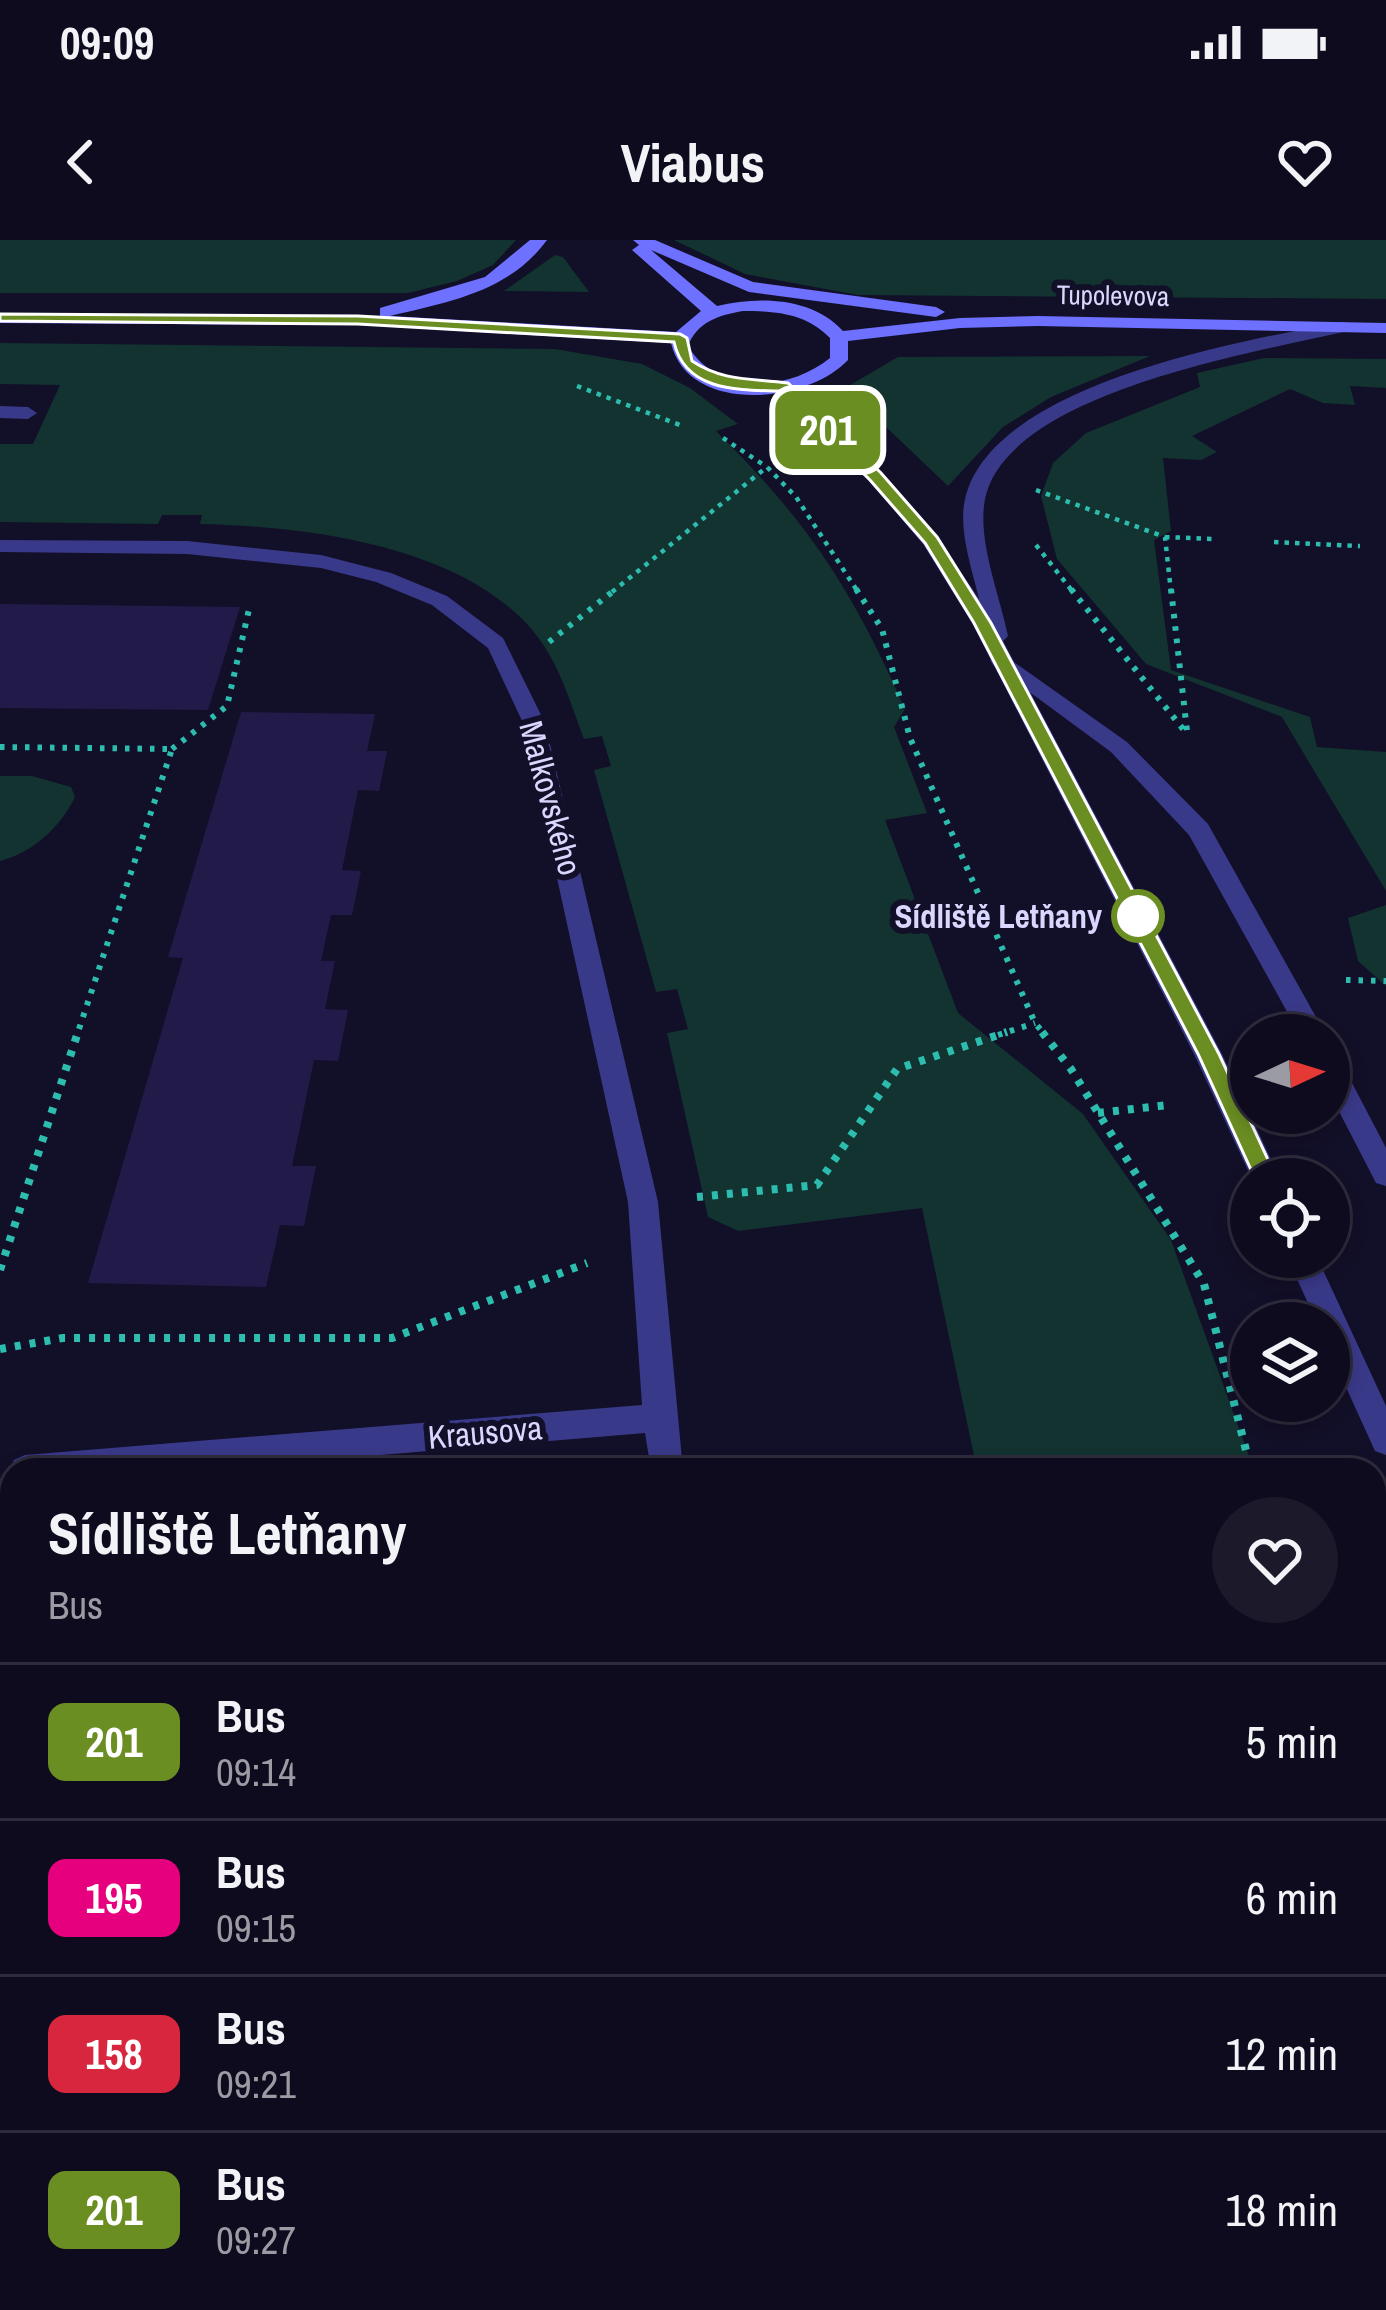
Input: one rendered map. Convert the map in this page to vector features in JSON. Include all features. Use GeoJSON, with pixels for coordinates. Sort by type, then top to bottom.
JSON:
{"type":"FeatureCollection","features":[{"type":"Feature","properties":{"kind":"main road"},"geometry":{"type":"LineString","coordinates":[[358,320],[490,281],[516,265],[539,240]]}},
{"type":"Feature","properties":{"kind":"main road"},"geometry":{"type":"LineString","coordinates":[[628,240],[713,313]]}},
{"type":"Feature","properties":{"kind":"main road"},"geometry":{"type":"LineString","coordinates":[[641,240],[749,287],[871,307],[1037,321]]}},
{"type":"Feature","properties":{"kind":"main road"},"geometry":{"type":"LineString","coordinates":[[742,306],[788,308],[815,316],[839,337],[842,352],[832,367],[783,386],[734,385],[686,363],[680,338],[692,324],[713,313],[742,306]]}},
{"type":"Feature","properties":{"kind":"main road"},"geometry":{"type":"LineString","coordinates":[[0,318],[358,320],[680,338]]}},
{"type":"Feature","properties":{"kind":"main road","name":"Tupolevova"},"geometry":{"type":"LineString","coordinates":[[839,337],[960,323],[1037,321],[1386,328]]}},
{"type":"Feature","properties":{"kind":"street"},"geometry":{"type":"LineString","coordinates":[[1301,1014],[1199,830],[1119,747],[1001,660],[975,500],[982,474],[1023,431],[1076,401],[1220,352],[1342,327]]}},
{"type":"Feature","properties":{"kind":"street"},"geometry":{"type":"LineString","coordinates":[[783,386],[875,476],[931,541],[1001,660],[1208,1054],[1256,1158]]}},
{"type":"Feature","properties":{"kind":"street"},"geometry":{"type":"LineString","coordinates":[[0,412],[28,412]]}},
{"type":"Feature","properties":{"kind":"street","name":"Malkovského"},"geometry":{"type":"LineString","coordinates":[[0,546],[257,550],[314,559],[369,574],[462,615],[489,635],[507,659],[534,723],[643,1202],[666,1458]]}},
{"type":"Feature","properties":{"kind":"street"},"geometry":{"type":"LineString","coordinates":[[1350,1106],[1386,1175]]}},
{"type":"Feature","properties":{"kind":"street"},"geometry":{"type":"LineString","coordinates":[[1312,1278],[1386,1441]]}},
{"type":"Feature","properties":{"kind":"street","name":"Krausova"},"geometry":{"type":"LineString","coordinates":[[171,1458],[659,1418]]}},
{"type":"Feature","properties":{"kind":"path"},"geometry":{"type":"LineString","coordinates":[[558,382],[684,425]]}},
{"type":"Feature","properties":{"kind":"path"},"geometry":{"type":"LineString","coordinates":[[717,434],[767,467],[796,497],[882,629],[910,738],[1035,1023],[1071,1069],[1204,1284],[1248,1458]]}},
{"type":"Feature","properties":{"kind":"path"},"geometry":{"type":"LineString","coordinates":[[507,659],[544,647],[767,467]]}},
{"type":"Feature","properties":{"kind":"path"},"geometry":{"type":"LineString","coordinates":[[1028,487],[1166,536],[1214,539]]}},
{"type":"Feature","properties":{"kind":"path"},"geometry":{"type":"LineString","coordinates":[[1033,536],[1038,552],[1187,733],[1198,753]]}},
{"type":"Feature","properties":{"kind":"path"},"geometry":{"type":"LineString","coordinates":[[1166,536],[1187,733]]}},
{"type":"Feature","properties":{"kind":"path"},"geometry":{"type":"LineString","coordinates":[[1274,542],[1360,546]]}},
{"type":"Feature","properties":{"kind":"path"},"geometry":{"type":"LineString","coordinates":[[0,1270],[172,748],[227,706],[254,585]]}},
{"type":"Feature","properties":{"kind":"path"},"geometry":{"type":"LineString","coordinates":[[0,747],[172,748]]}},
{"type":"Feature","properties":{"kind":"path"},"geometry":{"type":"LineString","coordinates":[[0,1349],[63,1339],[392,1338],[610,1254],[604,1207],[817,1185],[897,1069],[1035,1023]]}},
{"type":"Feature","properties":{"kind":"green space"},"geometry":{"type":"Polygon","coordinates":[[[0,240],[516,240],[493,265],[457,281],[408,293],[0,293],[0,240]]]}},
{"type":"Feature","properties":{"kind":"green space"},"geometry":{"type":"Polygon","coordinates":[[[674,240],[1386,240],[1386,299],[858,295],[745,274],[674,240]]]}},
{"type":"Feature","properties":{"kind":"green space"},"geometry":{"type":"Polygon","coordinates":[[[555,255],[563,257],[589,292],[504,291],[555,255]]]}},
{"type":"Feature","properties":{"kind":"green space"},"geometry":{"type":"Polygon","coordinates":[[[0,343],[555,349],[642,364],[690,388],[738,424],[716,431],[777,496],[826,560],[905,709],[894,727],[927,813],[885,820],[958,1013],[1083,1114],[1171,1240],[1230,1403],[1230,1422],[1237,1422],[1250,1458],[974,1458],[922,1208],[738,1231],[708,1217],[667,1033],[688,1029],[677,989],[656,992],[594,770],[611,766],[602,736],[584,739],[557,669],[533,631],[502,602],[465,578],[424,560],[333,536],[200,524],[202,515],[162,515],[158,524],[0,522],[0,444],[33,444],[60,385],[0,384],[0,343]]]}},
{"type":"Feature","properties":{"kind":"green space"},"geometry":{"type":"Polygon","coordinates":[[[1150,356],[1051,397],[1003,427],[948,486],[845,388],[898,357],[1150,356]]]}},
{"type":"Feature","properties":{"kind":"green space"},"geometry":{"type":"Polygon","coordinates":[[[1264,358],[1386,359],[1386,388],[1350,386],[1355,405],[1323,403],[1290,389],[1192,436],[1217,452],[1201,460],[1163,458],[1171,531],[1154,540],[1171,670],[1310,717],[1317,747],[1386,752],[1386,891],[1282,717],[1146,664],[1057,559],[1041,496],[1053,463],[1086,433],[1200,387],[1197,373],[1264,358]]]}},
{"type":"Feature","properties":{"kind":"green space"},"geometry":{"type":"Polygon","coordinates":[[[0,776],[32,776],[71,787],[75,797],[44,837],[0,861],[0,776]]]}},
{"type":"Feature","properties":{"kind":"green space"},"geometry":{"type":"Polygon","coordinates":[[[1386,905],[1386,986],[1358,961],[1348,918],[1386,905]]]}},
{"type":"Feature","properties":{"kind":"building"},"geometry":{"type":"Polygon","coordinates":[[[0,604],[240,607],[208,710],[0,708],[0,604]]]}},
{"type":"Feature","properties":{"kind":"building"},"geometry":{"type":"Polygon","coordinates":[[[241,712],[375,714],[367,751],[387,751],[379,791],[358,790],[342,870],[361,871],[352,915],[331,915],[321,961],[335,961],[325,1009],[348,1010],[338,1061],[314,1060],[292,1166],[316,1166],[304,1226],[280,1225],[266,1287],[88,1283],[183,958],[168,957],[241,712]]]}},
{"type":"Feature","properties":{"kind":"bus line","name":"201"},"geometry":{"type":"LineString","coordinates":[[0,318],[358,320],[680,338],[686,363],[706,376],[734,385],[783,386],[875,476],[931,541],[982,623],[1106,855],[1256,1158]]}},
{"type":"Feature","properties":{"kind":"place","name":"Sídliště Letňany"},"geometry":{"type":"Point","coordinates":[1138,916]}}]}
